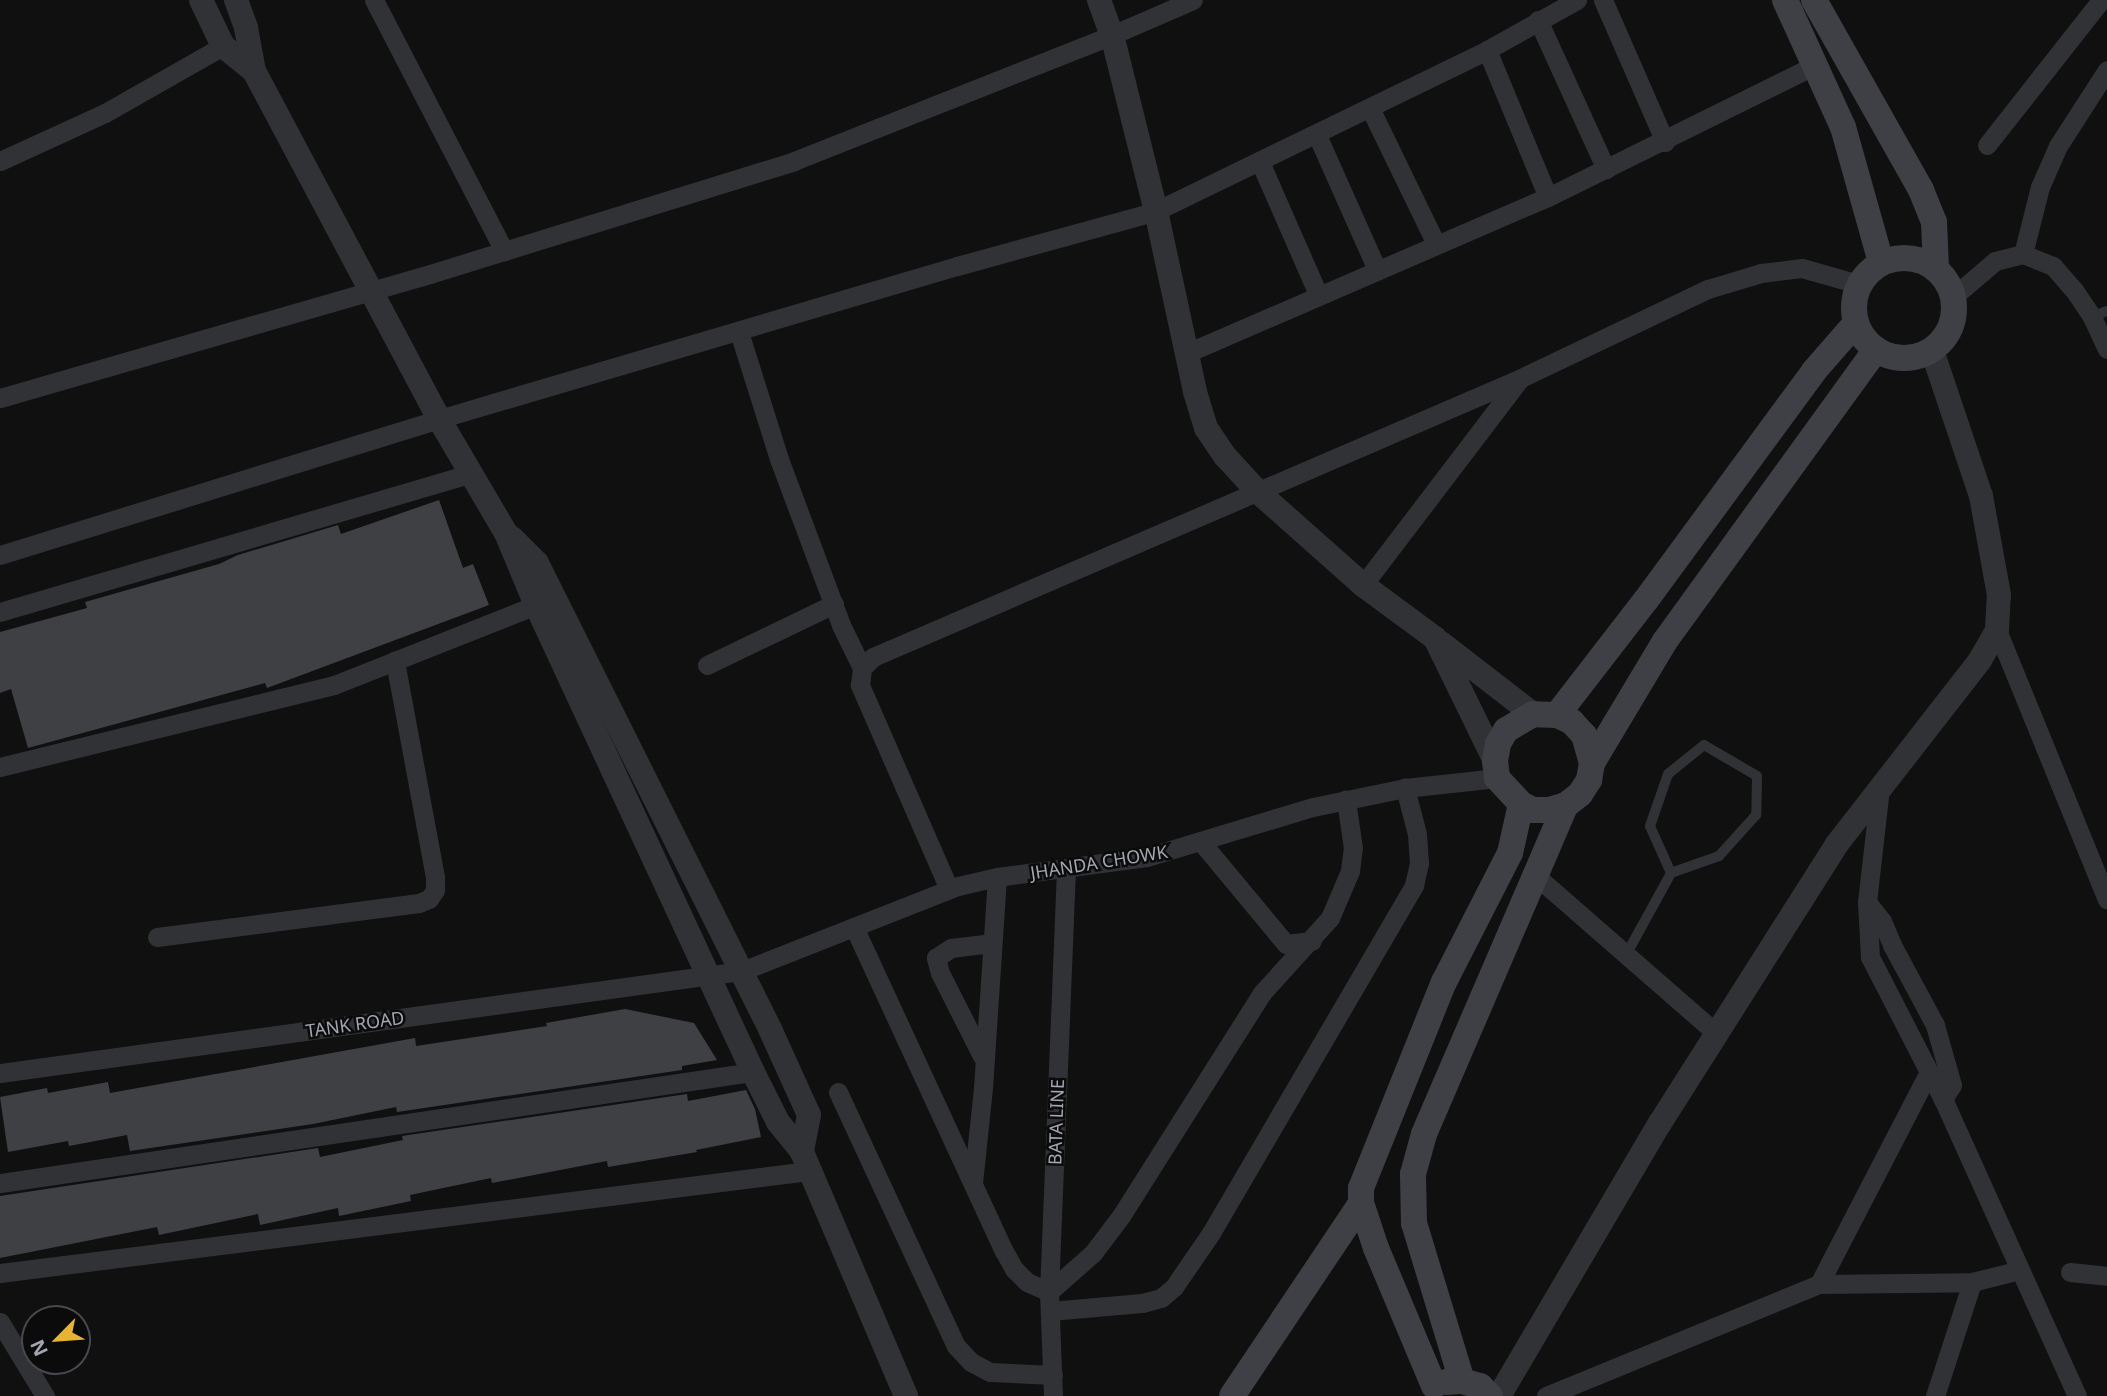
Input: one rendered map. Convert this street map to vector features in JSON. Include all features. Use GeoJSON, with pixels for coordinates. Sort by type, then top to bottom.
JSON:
{"type":"FeatureCollection","features":[{"type":"Feature","properties":{"kind":"main road"},"geometry":{"type":"LineString","coordinates":[[1785,0],[1843,127],[1881,262]]}},
{"type":"Feature","properties":{"kind":"main road"},"geometry":{"type":"LineString","coordinates":[[1814,0],[1921,190],[1934,222],[1936,267],[1953,297],[1952,322],[1945,338],[1932,350],[1903,359],[1886,355],[1864,339],[1856,324],[1853,301],[1858,285],[1867,273],[1881,262],[1898,257],[1915,258],[1936,267]]}},
{"type":"Feature","properties":{"kind":"main road"},"geometry":{"type":"LineString","coordinates":[[1566,806],[1533,810],[1521,804],[1496,769],[1498,744],[1506,730],[1545,714],[1646,600],[1814,371],[1856,324]]}},
{"type":"Feature","properties":{"kind":"main road"},"geometry":{"type":"LineString","coordinates":[[1462,1381],[1414,1223],[1413,1174],[1424,1134],[1566,806],[1584,787],[1592,763],[1665,641],[1876,349]]}},
{"type":"Feature","properties":{"kind":"main road"},"geometry":{"type":"LineString","coordinates":[[1545,714],[1572,722],[1584,735],[1592,763]]}},
{"type":"Feature","properties":{"kind":"main road"},"geometry":{"type":"LineString","coordinates":[[1490,1396],[1480,1387],[1462,1381],[1427,1391],[1361,1203],[1364,1174],[1444,982],[1510,853],[1521,804]]}},
{"type":"Feature","properties":{"kind":"main road"},"geometry":{"type":"LineString","coordinates":[[1232,1396],[1361,1203]]}},
{"type":"Feature","properties":{"kind":"street"},"geometry":{"type":"LineString","coordinates":[[201,0],[223,46],[254,71]]}},
{"type":"Feature","properties":{"kind":"street"},"geometry":{"type":"LineString","coordinates":[[236,0],[246,28],[254,71],[439,419],[506,533],[536,605],[753,1072],[778,1122],[806,1161],[906,1396]]}},
{"type":"Feature","properties":{"kind":"street"},"geometry":{"type":"LineString","coordinates":[[374,0],[504,251]]}},
{"type":"Feature","properties":{"kind":"street"},"geometry":{"type":"LineString","coordinates":[[1100,0],[1112,35],[1156,211],[1186,353],[1206,428],[1225,456],[1257,491],[1363,585],[1434,638],[1545,714]]}},
{"type":"Feature","properties":{"kind":"street"},"geometry":{"type":"LineString","coordinates":[[0,398],[504,251],[794,161],[1112,35],[1193,0]]}},
{"type":"Feature","properties":{"kind":"street"},"geometry":{"type":"LineString","coordinates":[[0,555],[439,419],[957,266],[1156,211],[1487,50],[1577,0]]}},
{"type":"Feature","properties":{"kind":"street"},"geometry":{"type":"LineString","coordinates":[[1603,0],[1665,142]]}},
{"type":"Feature","properties":{"kind":"street"},"geometry":{"type":"LineString","coordinates":[[1987,145],[2101,0]]}},
{"type":"Feature","properties":{"kind":"street"},"geometry":{"type":"LineString","coordinates":[[1538,20],[1606,169]]}},
{"type":"Feature","properties":{"kind":"street"},"geometry":{"type":"LineString","coordinates":[[0,161],[105,113],[223,46]]}},
{"type":"Feature","properties":{"kind":"street"},"geometry":{"type":"LineString","coordinates":[[1487,50],[1548,197]]}},
{"type":"Feature","properties":{"kind":"street"},"geometry":{"type":"LineString","coordinates":[[1186,353],[1548,197],[1665,142],[1815,65]]}},
{"type":"Feature","properties":{"kind":"street"},"geometry":{"type":"LineString","coordinates":[[2022,254],[2040,187],[2058,146],[2107,70]]}},
{"type":"Feature","properties":{"kind":"street"},"geometry":{"type":"LineString","coordinates":[[1370,108],[1436,244]]}},
{"type":"Feature","properties":{"kind":"street"},"geometry":{"type":"LineString","coordinates":[[1317,135],[1377,270]]}},
{"type":"Feature","properties":{"kind":"street"},"geometry":{"type":"LineString","coordinates":[[1260,162],[1318,294]]}},
{"type":"Feature","properties":{"kind":"street"},"geometry":{"type":"LineString","coordinates":[[1953,297],[1995,261],[2022,254],[2053,266],[2100,314],[2107,349]]}},
{"type":"Feature","properties":{"kind":"street"},"geometry":{"type":"LineString","coordinates":[[949,889],[864,696],[860,677],[862,668],[873,657],[1521,378],[1708,289],[1761,273],[1802,268],[1858,285]]}},
{"type":"Feature","properties":{"kind":"street"},"geometry":{"type":"LineString","coordinates":[[739,332],[779,460],[834,604],[862,668]]}},
{"type":"Feature","properties":{"kind":"street"},"geometry":{"type":"LineString","coordinates":[[1932,350],[1981,496],[1999,595],[1997,630],[2107,899]]}},
{"type":"Feature","properties":{"kind":"street"},"geometry":{"type":"LineString","coordinates":[[1363,585],[1521,378]]}},
{"type":"Feature","properties":{"kind":"street"},"geometry":{"type":"LineString","coordinates":[[0,612],[472,473]]}},
{"type":"Feature","properties":{"kind":"street"},"geometry":{"type":"LineString","coordinates":[[506,533],[525,548],[537,563],[742,971],[809,1115],[806,1161]]}},
{"type":"Feature","properties":{"kind":"street"},"geometry":{"type":"LineString","coordinates":[[707,665],[834,604]]}},
{"type":"Feature","properties":{"kind":"street"},"geometry":{"type":"LineString","coordinates":[[0,767],[334,685],[536,605]]}},
{"type":"Feature","properties":{"kind":"street"},"geometry":{"type":"LineString","coordinates":[[1499,1396],[1717,1034],[1837,844],[1980,660],[1997,630]]}},
{"type":"Feature","properties":{"kind":"street"},"geometry":{"type":"LineString","coordinates":[[1434,638],[1496,769]]}},
{"type":"Feature","properties":{"kind":"street"},"geometry":{"type":"LineString","coordinates":[[157,937],[419,903],[429,899],[435,890],[435,877],[395,662]]}},
{"type":"Feature","properties":{"kind":"street","name":"JHANDA CHOWK"},"geometry":{"type":"LineString","coordinates":[[709,975],[742,971],[949,889],[997,877],[1147,857],[1202,843],[1313,807],[1496,769]]}},
{"type":"Feature","properties":{"kind":"street"},"geometry":{"type":"LineString","coordinates":[[854,927],[1014,1269],[1050,1302],[1142,1303],[1161,1298],[1174,1287],[1211,1233],[1414,885],[1419,863],[1417,834],[1405,788]]}},
{"type":"Feature","properties":{"kind":"street"},"geometry":{"type":"LineString","coordinates":[[1880,788],[1867,902],[1870,957],[1943,1099],[2077,1396]]}},
{"type":"Feature","properties":{"kind":"street"},"geometry":{"type":"LineString","coordinates":[[1050,1302],[1121,1216],[1262,993],[1312,941],[1330,918],[1350,871],[1353,848],[1346,800]]}},
{"type":"Feature","properties":{"kind":"street"},"geometry":{"type":"LineString","coordinates":[[1202,843],[1286,944],[1312,941]]}},
{"type":"Feature","properties":{"kind":"street","name":"BATA LINE"},"geometry":{"type":"LineString","coordinates":[[1053,1396],[1050,1302],[1066,868]]}},
{"type":"Feature","properties":{"kind":"street"},"geometry":{"type":"LineString","coordinates":[[1536,876],[1717,1034]]}},
{"type":"Feature","properties":{"kind":"street"},"geometry":{"type":"LineString","coordinates":[[973,1185],[997,877]]}},
{"type":"Feature","properties":{"kind":"street"},"geometry":{"type":"LineString","coordinates":[[1867,902],[1882,921],[1935,1025],[1952,1085],[1943,1099]]}},
{"type":"Feature","properties":{"kind":"street"},"geometry":{"type":"LineString","coordinates":[[983,1059],[940,973],[936,958],[951,948],[991,943]]}},
{"type":"Feature","properties":{"kind":"street","name":"TANK ROAD"},"geometry":{"type":"LineString","coordinates":[[0,1073],[709,975]]}},
{"type":"Feature","properties":{"kind":"street"},"geometry":{"type":"LineString","coordinates":[[0,1183],[753,1072]]}},
{"type":"Feature","properties":{"kind":"street"},"geometry":{"type":"LineString","coordinates":[[1819,1284],[1929,1072]]}},
{"type":"Feature","properties":{"kind":"street"},"geometry":{"type":"LineString","coordinates":[[838,1093],[956,1346],[971,1362],[990,1372],[1053,1375]]}},
{"type":"Feature","properties":{"kind":"street"},"geometry":{"type":"LineString","coordinates":[[0,1273],[806,1161]]}},
{"type":"Feature","properties":{"kind":"street"},"geometry":{"type":"LineString","coordinates":[[1546,1396],[1819,1284],[1972,1282],[2020,1270]]}},
{"type":"Feature","properties":{"kind":"street"},"geometry":{"type":"LineString","coordinates":[[2070,1272],[2107,1276]]}},
{"type":"Feature","properties":{"kind":"street"},"geometry":{"type":"LineString","coordinates":[[1935,1396],[1972,1282]]}},
{"type":"Feature","properties":{"kind":"street"},"geometry":{"type":"LineString","coordinates":[[0,1322],[45,1396]]}},
{"type":"Feature","properties":{"kind":"lane"},"geometry":{"type":"LineString","coordinates":[[1626,955],[1671,873],[1719,856],[1756,815],[1756,776],[1704,745],[1668,774],[1650,826],[1671,873]]}},
{"type":"Feature","properties":{"kind":"building"},"geometry":{"type":"Polygon","coordinates":[[[439,500],[463,568],[473,564],[489,605],[267,688],[265,683],[28,748],[11,689],[0,693],[0,632],[87,608],[85,602],[219,564],[238,555],[338,525],[341,534],[439,500]]]}},
{"type":"Feature","properties":{"kind":"building"},"geometry":{"type":"Polygon","coordinates":[[[625,1009],[694,1023],[717,1060],[682,1066],[682,1070],[397,1112],[396,1107],[313,1124],[130,1151],[127,1135],[69,1146],[68,1141],[8,1152],[0,1097],[47,1088],[48,1093],[108,1082],[110,1093],[415,1038],[416,1046],[547,1026],[546,1023],[625,1009]]]}},
{"type":"Feature","properties":{"kind":"building"},"geometry":{"type":"Polygon","coordinates":[[[746,1090],[755,1109],[761,1137],[696,1150],[697,1152],[608,1167],[607,1161],[492,1183],[491,1178],[410,1195],[411,1201],[339,1216],[338,1208],[260,1225],[258,1214],[159,1235],[157,1227],[0,1258],[0,1196],[318,1148],[320,1157],[403,1140],[402,1136],[687,1094],[688,1101],[746,1090]]]}}]}
